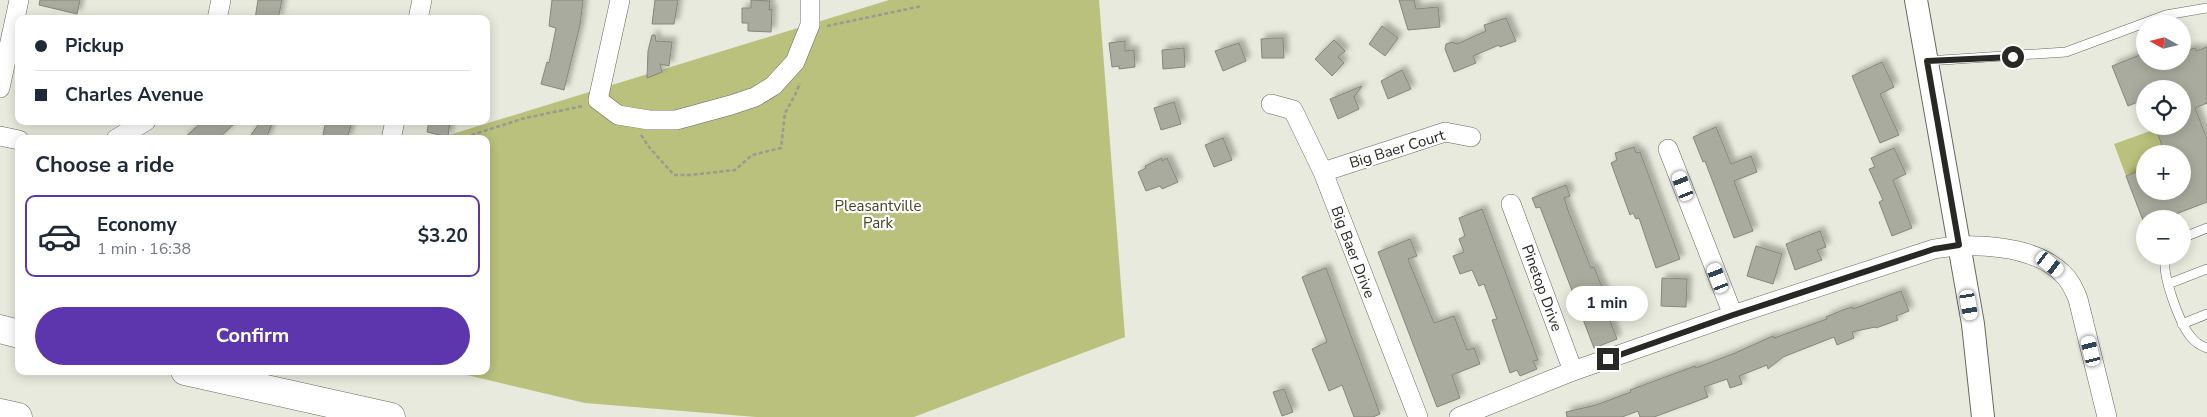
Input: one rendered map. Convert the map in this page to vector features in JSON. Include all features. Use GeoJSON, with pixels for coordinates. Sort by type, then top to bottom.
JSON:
{"type":"FeatureCollection","features":[{"type":"Feature","properties":{"kind":"highway"},"geometry":{"type":"LineString","coordinates":[[0,329],[15,333]]}},
{"type":"Feature","properties":{"kind":"highway"},"geometry":{"type":"LineString","coordinates":[[203,375],[391,417]]}},
{"type":"Feature","properties":{"kind":"highway"},"geometry":{"type":"LineString","coordinates":[[0,413],[18,417]]}},
{"type":"Feature","properties":{"kind":"street"},"geometry":{"type":"LineString","coordinates":[[16,15],[19,0]]}},
{"type":"Feature","properties":{"kind":"street"},"geometry":{"type":"LineString","coordinates":[[218,15],[221,0]]}},
{"type":"Feature","properties":{"kind":"street"},"geometry":{"type":"LineString","coordinates":[[419,15],[422,0]]}},
{"type":"Feature","properties":{"kind":"street"},"geometry":{"type":"LineString","coordinates":[[620,0],[598,100],[618,115],[649,120],[676,120],[731,106],[755,97],[773,86],[795,62],[810,25],[810,0]]}},
{"type":"Feature","properties":{"kind":"street"},"geometry":{"type":"LineString","coordinates":[[1916,0],[1973,324],[1983,417]]}},
{"type":"Feature","properties":{"kind":"street"},"geometry":{"type":"LineString","coordinates":[[0,88],[15,19]]}},
{"type":"Feature","properties":{"kind":"street","name":"Big Baer Drive"},"geometry":{"type":"LineString","coordinates":[[1271,104],[1292,110],[1323,172],[1418,417]]}},
{"type":"Feature","properties":{"kind":"street"},"geometry":{"type":"LineString","coordinates":[[123,135],[139,125]]}},
{"type":"Feature","properties":{"kind":"street","name":"Big Baer Court"},"geometry":{"type":"LineString","coordinates":[[1323,172],[1445,132],[1472,137]]}},
{"type":"Feature","properties":{"kind":"street"},"geometry":{"type":"LineString","coordinates":[[0,136],[15,139]]}},
{"type":"Feature","properties":{"kind":"street"},"geometry":{"type":"LineString","coordinates":[[1668,149],[1733,315]]}},
{"type":"Feature","properties":{"kind":"street","name":"Pinetop Drive"},"geometry":{"type":"LineString","coordinates":[[1511,204],[1573,371]]}},
{"type":"Feature","properties":{"kind":"street"},"geometry":{"type":"LineString","coordinates":[[1458,417],[1573,371],[1733,315],[1934,249],[1959,245],[2016,251],[2034,255],[2062,273],[2071,283],[2078,299],[2107,417]]}},
{"type":"Feature","properties":{"kind":"lane"},"geometry":{"type":"LineString","coordinates":[[1927,61],[2066,52],[2166,16],[2207,8]]}},
{"type":"Feature","properties":{"kind":"lane"},"geometry":{"type":"LineString","coordinates":[[2191,234],[2207,228]]}},
{"type":"Feature","properties":{"kind":"lane"},"geometry":{"type":"LineString","coordinates":[[2165,265],[2164,272],[2182,324],[2191,338],[2207,348]]}},
{"type":"Feature","properties":{"kind":"lane"},"geometry":{"type":"LineString","coordinates":[[2168,284],[2207,269]]}},
{"type":"Feature","properties":{"kind":"lane"},"geometry":{"type":"LineString","coordinates":[[2182,324],[2207,314]]}},
{"type":"Feature","properties":{"kind":"path"},"geometry":{"type":"LineString","coordinates":[[472,135],[525,118],[575,109],[598,100]]}},
{"type":"Feature","properties":{"kind":"green space","name":"Pleasantville Park"},"geometry":{"type":"Polygon","coordinates":[[[889,0],[1099,0],[1125,337],[914,417],[756,417],[585,403],[467,375],[490,375],[490,135],[449,135],[482,125],[490,125],[490,122],[889,0]]]}},
{"type":"Feature","properties":{"kind":"green space"},"geometry":{"type":"Polygon","coordinates":[[[2139,135],[2158,135],[2162,145],[2136,145],[2136,172],[2126,176],[2114,144],[2139,135]]]}},
{"type":"Feature","properties":{"kind":"building"},"geometry":{"type":"Polygon","coordinates":[[[40,0],[80,0],[77,14],[39,5],[40,0]]]}},
{"type":"Feature","properties":{"kind":"building"},"geometry":{"type":"Polygon","coordinates":[[[258,0],[282,0],[279,15],[256,15],[258,0]]]}},
{"type":"Feature","properties":{"kind":"building"},"geometry":{"type":"Polygon","coordinates":[[[552,0],[583,0],[580,25],[564,90],[541,84],[547,62],[549,63],[556,28],[549,26],[552,0]]]}},
{"type":"Feature","properties":{"kind":"building"},"geometry":{"type":"Polygon","coordinates":[[[655,0],[678,0],[674,24],[652,24],[655,0]]]}},
{"type":"Feature","properties":{"kind":"building"},"geometry":{"type":"Polygon","coordinates":[[[751,0],[770,1],[769,10],[772,9],[771,32],[748,31],[748,23],[742,23],[742,8],[751,8],[751,0]]]}},
{"type":"Feature","properties":{"kind":"building"},"geometry":{"type":"Polygon","coordinates":[[[1399,0],[1414,0],[1416,9],[1438,7],[1440,27],[1408,30],[1399,0]]]}},
{"type":"Feature","properties":{"kind":"building"},"geometry":{"type":"Polygon","coordinates":[[[1506,18],[1516,41],[1500,47],[1499,45],[1473,56],[1476,63],[1454,72],[1445,49],[1446,44],[1452,42],[1457,44],[1486,31],[1484,25],[1506,18]]]}},
{"type":"Feature","properties":{"kind":"building"},"geometry":{"type":"Polygon","coordinates":[[[1382,26],[1398,38],[1385,56],[1369,44],[1382,26]]]}},
{"type":"Feature","properties":{"kind":"building"},"geometry":{"type":"Polygon","coordinates":[[[652,35],[655,35],[656,41],[672,42],[669,66],[660,64],[662,72],[647,78],[648,51],[652,35]]]}},
{"type":"Feature","properties":{"kind":"building"},"geometry":{"type":"Polygon","coordinates":[[[1283,38],[1284,58],[1262,58],[1261,39],[1283,38]]]}},
{"type":"Feature","properties":{"kind":"building"},"geometry":{"type":"Polygon","coordinates":[[[1334,40],[1345,51],[1338,57],[1344,63],[1332,76],[1315,59],[1334,40]]]}},
{"type":"Feature","properties":{"kind":"building"},"geometry":{"type":"Polygon","coordinates":[[[1125,41],[1125,51],[1134,50],[1135,67],[1119,69],[1119,66],[1112,67],[1109,43],[1125,41]]]}},
{"type":"Feature","properties":{"kind":"building"},"geometry":{"type":"Polygon","coordinates":[[[1239,43],[1246,61],[1223,71],[1215,51],[1239,43]]]}},
{"type":"Feature","properties":{"kind":"building"},"geometry":{"type":"Polygon","coordinates":[[[2207,47],[2207,103],[2195,108],[2207,139],[2207,202],[2186,210],[2139,210],[2126,176],[2136,172],[2136,200],[2191,200],[2191,145],[2162,145],[2158,135],[2191,135],[2191,80],[2136,80],[2136,103],[2128,106],[2112,66],[2136,57],[2136,70],[2191,70],[2191,49],[2195,48],[2196,51],[2207,47]]]}},
{"type":"Feature","properties":{"kind":"building"},"geometry":{"type":"Polygon","coordinates":[[[1184,48],[1185,67],[1163,69],[1162,50],[1184,48]]]}},
{"type":"Feature","properties":{"kind":"building"},"geometry":{"type":"Polygon","coordinates":[[[1882,62],[1894,87],[1880,94],[1899,135],[1880,143],[1852,76],[1882,62]]]}},
{"type":"Feature","properties":{"kind":"building"},"geometry":{"type":"Polygon","coordinates":[[[1402,70],[1411,89],[1388,99],[1381,81],[1402,70]]]}},
{"type":"Feature","properties":{"kind":"building"},"geometry":{"type":"Polygon","coordinates":[[[1362,86],[1354,97],[1359,109],[1338,119],[1330,99],[1362,86]]]}},
{"type":"Feature","properties":{"kind":"building"},"geometry":{"type":"Polygon","coordinates":[[[1174,102],[1181,124],[1161,130],[1154,108],[1174,102]]]}},
{"type":"Feature","properties":{"kind":"building"},"geometry":{"type":"Polygon","coordinates":[[[199,125],[233,125],[222,135],[187,135],[199,125]]]}},
{"type":"Feature","properties":{"kind":"building"},"geometry":{"type":"Polygon","coordinates":[[[258,125],[271,125],[268,135],[251,135],[258,125]]]}},
{"type":"Feature","properties":{"kind":"building"},"geometry":{"type":"Polygon","coordinates":[[[325,125],[351,125],[348,135],[323,135],[325,125]]]}},
{"type":"Feature","properties":{"kind":"building"},"geometry":{"type":"Polygon","coordinates":[[[428,125],[450,125],[448,135],[427,132],[428,125]]]}},
{"type":"Feature","properties":{"kind":"building"},"geometry":{"type":"Polygon","coordinates":[[[1716,127],[1731,164],[1751,156],[1757,172],[1734,181],[1753,231],[1734,238],[1705,161],[1703,162],[1693,137],[1716,127]]]}},
{"type":"Feature","properties":{"kind":"building"},"geometry":{"type":"Polygon","coordinates":[[[1223,138],[1232,160],[1214,167],[1205,145],[1223,138]]]}},
{"type":"Feature","properties":{"kind":"building"},"geometry":{"type":"Polygon","coordinates":[[[1634,147],[1636,153],[1640,152],[1680,259],[1656,268],[1639,218],[1636,219],[1633,213],[1630,215],[1611,163],[1617,160],[1615,153],[1634,147]]]}},
{"type":"Feature","properties":{"kind":"building"},"geometry":{"type":"Polygon","coordinates":[[[1894,148],[1906,174],[1893,180],[1912,228],[1892,236],[1879,202],[1883,200],[1869,169],[1875,167],[1871,158],[1894,148]]]}},
{"type":"Feature","properties":{"kind":"building"},"geometry":{"type":"Polygon","coordinates":[[[1162,158],[1162,161],[1167,158],[1178,182],[1162,189],[1160,186],[1146,191],[1138,172],[1146,168],[1145,166],[1162,158]]]}},
{"type":"Feature","properties":{"kind":"building"},"geometry":{"type":"Polygon","coordinates":[[[1566,185],[1570,196],[1564,198],[1591,268],[1594,267],[1609,304],[1604,305],[1617,339],[1594,348],[1540,207],[1536,208],[1532,198],[1566,185]]]}},
{"type":"Feature","properties":{"kind":"building"},"geometry":{"type":"Polygon","coordinates":[[[1482,209],[1538,360],[1533,361],[1537,369],[1520,376],[1517,370],[1510,373],[1492,320],[1497,319],[1484,284],[1479,286],[1472,270],[1460,274],[1453,256],[1464,252],[1459,239],[1465,236],[1459,218],[1482,209]]]}},
{"type":"Feature","properties":{"kind":"building"},"geometry":{"type":"Polygon","coordinates":[[[1820,231],[1826,247],[1817,250],[1822,260],[1795,270],[1786,244],[1820,231]]]}},
{"type":"Feature","properties":{"kind":"building"},"geometry":{"type":"Polygon","coordinates":[[[1410,239],[1417,256],[1408,259],[1434,323],[1454,316],[1467,350],[1474,348],[1480,364],[1452,375],[1460,398],[1437,407],[1378,252],[1410,239]]]}},
{"type":"Feature","properties":{"kind":"building"},"geometry":{"type":"Polygon","coordinates":[[[1756,246],[1782,254],[1773,284],[1747,276],[1756,246]]]}},
{"type":"Feature","properties":{"kind":"building"},"geometry":{"type":"Polygon","coordinates":[[[1326,268],[1380,414],[1373,417],[1354,417],[1342,385],[1329,391],[1312,349],[1327,342],[1302,277],[1326,268]]]}},
{"type":"Feature","properties":{"kind":"building"},"geometry":{"type":"Polygon","coordinates":[[[1662,278],[1687,279],[1686,307],[1661,306],[1662,278]]]}},
{"type":"Feature","properties":{"kind":"building"},"geometry":{"type":"Polygon","coordinates":[[[1901,291],[1909,311],[1896,316],[1898,320],[1876,328],[1852,332],[1854,338],[1837,345],[1834,337],[1783,357],[1768,369],[1767,365],[1739,376],[1742,384],[1730,388],[1727,379],[1704,387],[1708,397],[1654,417],[1640,417],[1638,411],[1622,417],[1567,417],[1566,412],[1596,405],[1631,392],[1630,390],[1735,353],[1773,336],[1774,338],[1827,319],[1826,317],[1843,310],[1852,307],[1853,309],[1901,291]]]}},
{"type":"Feature","properties":{"kind":"building"},"geometry":{"type":"Polygon","coordinates":[[[1284,389],[1293,412],[1282,416],[1273,392],[1284,389]]]}},
{"type":"Feature","properties":{"kind":"route"},"geometry":{"type":"LineString","coordinates":[[1608,359],[1733,315],[1934,249],[1959,245],[1927,61],[2013,57]]}}]}
